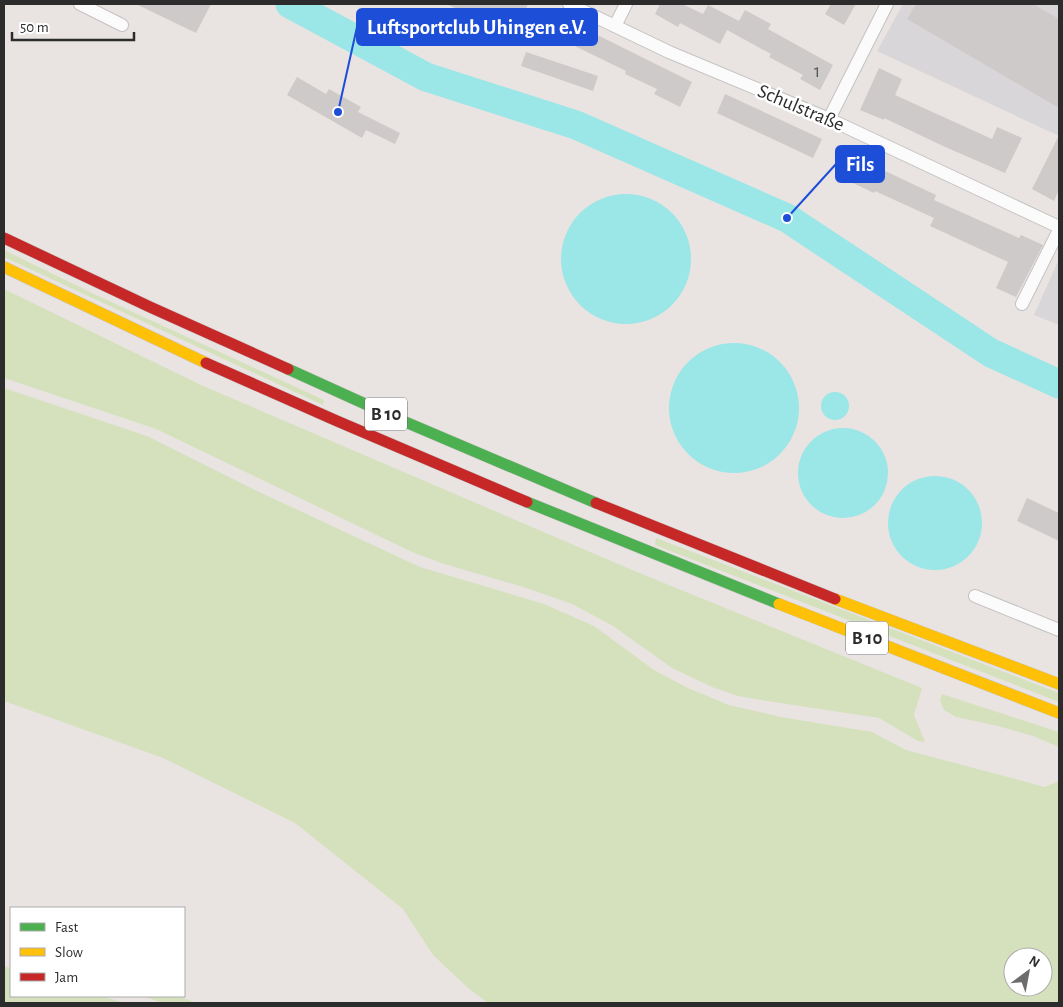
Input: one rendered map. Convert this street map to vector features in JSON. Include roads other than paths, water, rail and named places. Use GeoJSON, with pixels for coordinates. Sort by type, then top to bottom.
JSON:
{"type":"FeatureCollection","features":[{"type":"Feature","properties":{"kind":"highway","name":"B 10"},"geometry":{"type":"LineString","coordinates":[[4,238],[150,307],[388,414],[608,508],[775,576],[1059,684]]}},
{"type":"Feature","properties":{"kind":"highway","name":"B 10"},"geometry":{"type":"LineString","coordinates":[[4,267],[140,333],[389,444],[675,563],[1059,713]]}},
{"type":"Feature","properties":{"kind":"street"},"geometry":{"type":"LineString","coordinates":[[80,4],[122,25]]}},
{"type":"Feature","properties":{"kind":"street","name":"Schulstraße"},"geometry":{"type":"LineString","coordinates":[[569,4],[669,52],[829,119],[1059,228]]}},
{"type":"Feature","properties":{"kind":"street"},"geometry":{"type":"LineString","coordinates":[[615,26],[626,4]]}},
{"type":"Feature","properties":{"kind":"street"},"geometry":{"type":"LineString","coordinates":[[829,119],[887,4]]}},
{"type":"Feature","properties":{"kind":"street"},"geometry":{"type":"LineString","coordinates":[[1022,304],[1059,228]]}},
{"type":"Feature","properties":{"kind":"street"},"geometry":{"type":"LineString","coordinates":[[975,596],[1059,630]]}},
{"type":"Feature","properties":{"kind":"water"},"geometry":{"type":"Polygon","coordinates":[[[626,194],[651,199],[672,213],[686,234],[691,259],[686,284],[672,305],[651,319],[626,324],[601,319],[580,305],[566,284],[561,259],[566,234],[580,213],[601,199],[626,194]]]}},
{"type":"Feature","properties":{"kind":"water"},"geometry":{"type":"Polygon","coordinates":[[[734,343],[747,344],[759,348],[780,362],[794,383],[798,395],[798,421],[794,433],[780,454],[759,468],[747,472],[734,473],[721,472],[709,468],[688,454],[674,433],[670,421],[669,408],[670,395],[674,383],[688,362],[709,348],[721,344],[734,343]]]}},
{"type":"Feature","properties":{"kind":"water"},"geometry":{"type":"Polygon","coordinates":[[[835,392],[845,396],[849,406],[845,416],[835,420],[825,416],[821,406],[825,396],[835,392]]]}},
{"type":"Feature","properties":{"kind":"water"},"geometry":{"type":"Polygon","coordinates":[[[834,428],[852,428],[868,435],[881,448],[888,464],[888,482],[881,498],[868,511],[852,518],[834,518],[818,511],[805,498],[798,482],[798,464],[805,448],[818,435],[834,428]]]}},
{"type":"Feature","properties":{"kind":"water"},"geometry":{"type":"Polygon","coordinates":[[[935,476],[953,480],[968,490],[978,505],[982,523],[978,541],[968,556],[953,566],[935,570],[917,566],[902,556],[892,541],[888,523],[892,505],[902,490],[917,480],[935,476]]]}},
{"type":"Feature","properties":{"kind":"waterway"},"geometry":{"type":"LineString","coordinates":[[290,4],[426,77],[576,125],[787,218],[991,353],[1059,384]]}},
{"type":"Feature","properties":{"kind":"place","name":"Luftsportclub Uhingen e.V."},"geometry":{"type":"Point","coordinates":[338,112]}},
{"type":"Feature","properties":{"kind":"place","name":"Fils"},"geometry":{"type":"Point","coordinates":[787,218]}}]}
